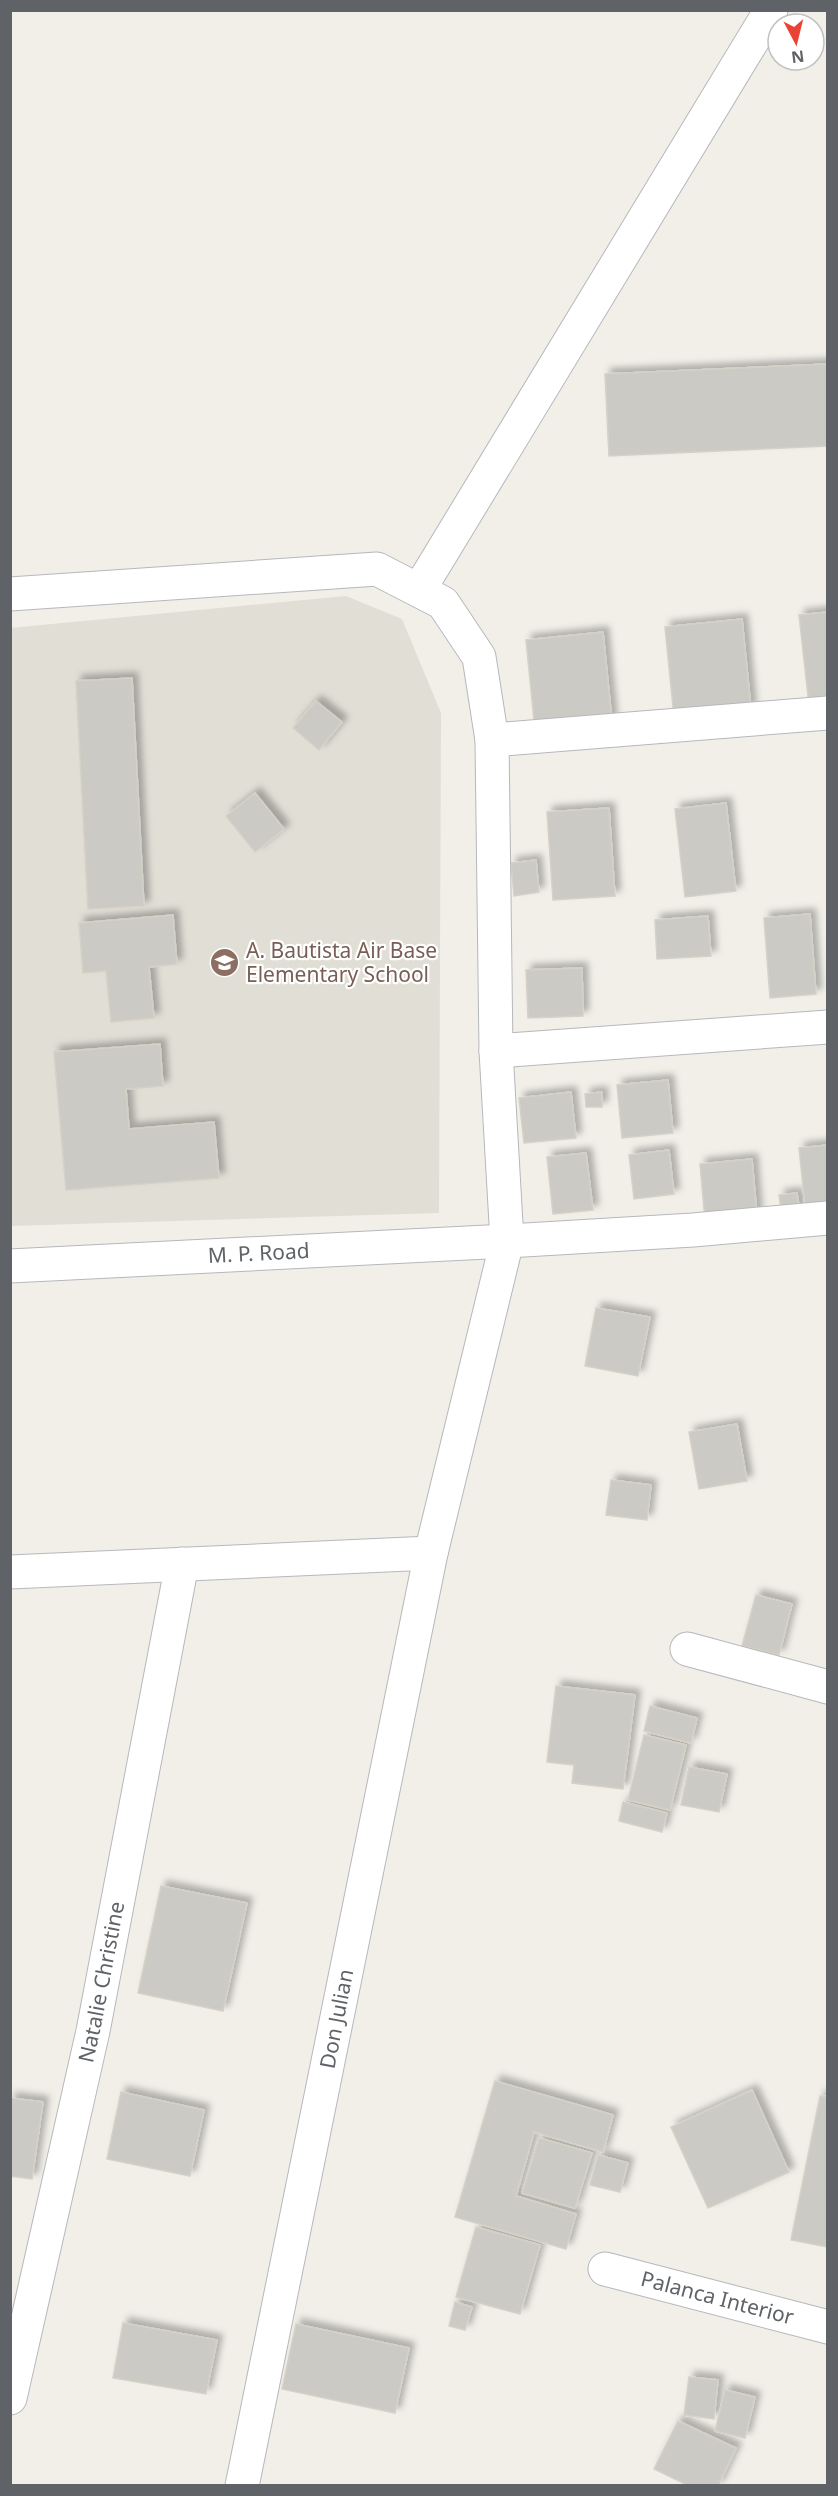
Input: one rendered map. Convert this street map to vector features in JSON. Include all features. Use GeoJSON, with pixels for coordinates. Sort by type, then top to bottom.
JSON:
{"type":"FeatureCollection","features":[{"type":"Feature","properties":{"kind":"street"},"geometry":{"type":"LineString","coordinates":[[419,590],[771,10]]}},
{"type":"Feature","properties":{"kind":"street","name":"Don Julian"},"geometry":{"type":"LineString","coordinates":[[10,594],[377,569],[443,603],[479,657],[492,740],[496,1051],[507,1241],[431,1553],[242,2486]]}},
{"type":"Feature","properties":{"kind":"street"},"geometry":{"type":"LineString","coordinates":[[492,740],[828,713]]}},
{"type":"Feature","properties":{"kind":"street"},"geometry":{"type":"LineString","coordinates":[[496,1051],[828,1027]]}},
{"type":"Feature","properties":{"kind":"street","name":"M. P. Road"},"geometry":{"type":"LineString","coordinates":[[10,1266],[507,1241],[693,1230],[828,1218]]}},
{"type":"Feature","properties":{"kind":"street"},"geometry":{"type":"LineString","coordinates":[[12,1578],[182,1564],[431,1553]]}},
{"type":"Feature","properties":{"kind":"street","name":"Natalie Christine"},"geometry":{"type":"LineString","coordinates":[[10,2398],[93,2031],[182,1564]]}},
{"type":"Feature","properties":{"kind":"street"},"geometry":{"type":"LineString","coordinates":[[687,1649],[828,1687]]}},
{"type":"Feature","properties":{"kind":"street","name":"Palanca Interior"},"geometry":{"type":"LineString","coordinates":[[605,2269],[828,2327]]}},
{"type":"Feature","properties":{"kind":"shaded area","name":"A. Bautista Air Base Elementary School"},"geometry":{"type":"Polygon","coordinates":[[[346,596],[402,619],[441,713],[439,1213],[11,1226],[10,628],[346,596]]]}},
{"type":"Feature","properties":{"kind":"building"},"geometry":{"type":"Polygon","coordinates":[[[828,364],[828,446],[609,456],[605,374],[828,364]]]}},
{"type":"Feature","properties":{"kind":"building"},"geometry":{"type":"Polygon","coordinates":[[[828,612],[828,703],[809,705],[799,615],[828,612]]]}},
{"type":"Feature","properties":{"kind":"building"},"geometry":{"type":"Polygon","coordinates":[[[742,619],[751,709],[674,717],[665,627],[742,619]]]}},
{"type":"Feature","properties":{"kind":"building"},"geometry":{"type":"Polygon","coordinates":[[[603,632],[612,722],[535,730],[526,640],[603,632]]]}},
{"type":"Feature","properties":{"kind":"building"},"geometry":{"type":"Polygon","coordinates":[[[132,678],[144,906],[88,909],[76,681],[132,678]]]}},
{"type":"Feature","properties":{"kind":"building"},"geometry":{"type":"Polygon","coordinates":[[[316,701],[342,722],[319,750],[293,728],[316,701]]]}},
{"type":"Feature","properties":{"kind":"building"},"geometry":{"type":"Polygon","coordinates":[[[255,793],[284,829],[255,852],[226,816],[255,793]]]}},
{"type":"Feature","properties":{"kind":"building"},"geometry":{"type":"Polygon","coordinates":[[[726,803],[736,891],[685,897],[675,809],[726,803]]]}},
{"type":"Feature","properties":{"kind":"building"},"geometry":{"type":"Polygon","coordinates":[[[609,808],[615,896],[553,900],[547,812],[609,808]]]}},
{"type":"Feature","properties":{"kind":"building"},"geometry":{"type":"Polygon","coordinates":[[[536,860],[539,892],[514,896],[511,863],[536,860]]]}},
{"type":"Feature","properties":{"kind":"building"},"geometry":{"type":"Polygon","coordinates":[[[810,914],[816,994],[770,998],[764,918],[810,914]]]}},
{"type":"Feature","properties":{"kind":"building"},"geometry":{"type":"Polygon","coordinates":[[[173,915],[177,964],[149,967],[154,1018],[111,1022],[106,971],[83,973],[79,923],[173,915]]]}},
{"type":"Feature","properties":{"kind":"building"},"geometry":{"type":"Polygon","coordinates":[[[708,916],[711,956],[657,959],[655,920],[708,916]]]}},
{"type":"Feature","properties":{"kind":"building"},"geometry":{"type":"Polygon","coordinates":[[[582,968],[583,1016],[528,1018],[526,970],[582,968]]]}},
{"type":"Feature","properties":{"kind":"building"},"geometry":{"type":"Polygon","coordinates":[[[160,1044],[163,1086],[126,1089],[129,1129],[214,1122],[219,1178],[66,1190],[54,1052],[160,1044]]]}},
{"type":"Feature","properties":{"kind":"building"},"geometry":{"type":"Polygon","coordinates":[[[668,1080],[673,1133],[622,1138],[617,1085],[668,1080]]]}},
{"type":"Feature","properties":{"kind":"building"},"geometry":{"type":"Polygon","coordinates":[[[571,1092],[576,1138],[524,1143],[519,1098],[571,1092]]]}},
{"type":"Feature","properties":{"kind":"building"},"geometry":{"type":"Polygon","coordinates":[[[602,1092],[602,1107],[586,1107],[585,1094],[602,1092]]]}},
{"type":"Feature","properties":{"kind":"building"},"geometry":{"type":"Polygon","coordinates":[[[828,1145],[828,1204],[805,1206],[799,1148],[828,1145]]]}},
{"type":"Feature","properties":{"kind":"building"},"geometry":{"type":"Polygon","coordinates":[[[669,1150],[674,1194],[634,1199],[629,1155],[669,1150]]]}},
{"type":"Feature","properties":{"kind":"building"},"geometry":{"type":"Polygon","coordinates":[[[586,1153],[593,1210],[553,1214],[547,1157],[586,1153]]]}},
{"type":"Feature","properties":{"kind":"building"},"geometry":{"type":"Polygon","coordinates":[[[752,1159],[757,1216],[705,1220],[700,1164],[752,1159]]]}},
{"type":"Feature","properties":{"kind":"building"},"geometry":{"type":"Polygon","coordinates":[[[797,1193],[800,1213],[782,1216],[779,1195],[797,1193]]]}},
{"type":"Feature","properties":{"kind":"building"},"geometry":{"type":"Polygon","coordinates":[[[596,1308],[650,1317],[638,1376],[585,1366],[596,1308]]]}},
{"type":"Feature","properties":{"kind":"building"},"geometry":{"type":"Polygon","coordinates":[[[737,1424],[747,1481],[699,1489],[689,1432],[737,1424]]]}},
{"type":"Feature","properties":{"kind":"building"},"geometry":{"type":"Polygon","coordinates":[[[611,1480],[651,1485],[647,1520],[606,1515],[611,1480]]]}},
{"type":"Feature","properties":{"kind":"building"},"geometry":{"type":"Polygon","coordinates":[[[756,1595],[792,1604],[779,1655],[742,1646],[756,1595]]]}},
{"type":"Feature","properties":{"kind":"building"},"geometry":{"type":"Polygon","coordinates":[[[556,1686],[635,1695],[623,1789],[572,1783],[574,1765],[547,1762],[556,1686]]]}},
{"type":"Feature","properties":{"kind":"building"},"geometry":{"type":"Polygon","coordinates":[[[650,1706],[697,1718],[691,1743],[644,1731],[650,1706]]]}},
{"type":"Feature","properties":{"kind":"building"},"geometry":{"type":"Polygon","coordinates":[[[644,1735],[686,1745],[670,1810],[628,1800],[644,1735]]]}},
{"type":"Feature","properties":{"kind":"building"},"geometry":{"type":"Polygon","coordinates":[[[689,1767],[727,1774],[719,1812],[681,1805],[689,1767]]]}},
{"type":"Feature","properties":{"kind":"building"},"geometry":{"type":"Polygon","coordinates":[[[623,1802],[667,1813],[662,1832],[619,1821],[623,1802]]]}},
{"type":"Feature","properties":{"kind":"building"},"geometry":{"type":"Polygon","coordinates":[[[161,1886],[247,1903],[223,2011],[138,1993],[161,1886]]]}},
{"type":"Feature","properties":{"kind":"building"},"geometry":{"type":"Polygon","coordinates":[[[495,2081],[613,2115],[603,2152],[534,2132],[516,2196],[576,2214],[566,2249],[455,2217],[495,2081]]]}},
{"type":"Feature","properties":{"kind":"building"},"geometry":{"type":"Polygon","coordinates":[[[752,2090],[789,2172],[708,2208],[671,2127],[752,2090]]]}},
{"type":"Feature","properties":{"kind":"building"},"geometry":{"type":"Polygon","coordinates":[[[121,2092],[204,2110],[190,2176],[107,2159],[121,2092]]]}},
{"type":"Feature","properties":{"kind":"building"},"geometry":{"type":"Polygon","coordinates":[[[820,2096],[828,2097],[828,2247],[791,2240],[820,2096]]]}},
{"type":"Feature","properties":{"kind":"building"},"geometry":{"type":"Polygon","coordinates":[[[10,2098],[43,2102],[32,2179],[10,2176],[10,2098]]]}},
{"type":"Feature","properties":{"kind":"building"},"geometry":{"type":"Polygon","coordinates":[[[539,2138],[592,2153],[575,2208],[522,2193],[539,2138]]]}},
{"type":"Feature","properties":{"kind":"building"},"geometry":{"type":"Polygon","coordinates":[[[598,2155],[628,2163],[620,2192],[590,2185],[598,2155]]]}},
{"type":"Feature","properties":{"kind":"building"},"geometry":{"type":"Polygon","coordinates":[[[476,2227],[540,2245],[520,2314],[456,2297],[476,2227]]]}},
{"type":"Feature","properties":{"kind":"building"},"geometry":{"type":"Polygon","coordinates":[[[455,2302],[472,2307],[465,2330],[449,2326],[455,2302]]]}},
{"type":"Feature","properties":{"kind":"building"},"geometry":{"type":"Polygon","coordinates":[[[123,2323],[217,2340],[206,2394],[113,2378],[123,2323]]]}},
{"type":"Feature","properties":{"kind":"building"},"geometry":{"type":"Polygon","coordinates":[[[296,2324],[409,2348],[395,2413],[282,2389],[296,2324]]]}},
{"type":"Feature","properties":{"kind":"building"},"geometry":{"type":"Polygon","coordinates":[[[689,2377],[718,2380],[714,2419],[684,2415],[689,2377]]]}},
{"type":"Feature","properties":{"kind":"building"},"geometry":{"type":"Polygon","coordinates":[[[725,2390],[755,2397],[745,2438],[715,2431],[725,2390]]]}},
{"type":"Feature","properties":{"kind":"building"},"geometry":{"type":"Polygon","coordinates":[[[678,2421],[736,2448],[718,2486],[689,2486],[654,2469],[678,2421]]]}},
{"type":"Feature","properties":{"kind":"place","name":"A. Bautista Air Base Elementary School"},"geometry":{"type":"Point","coordinates":[225,963]}}]}
